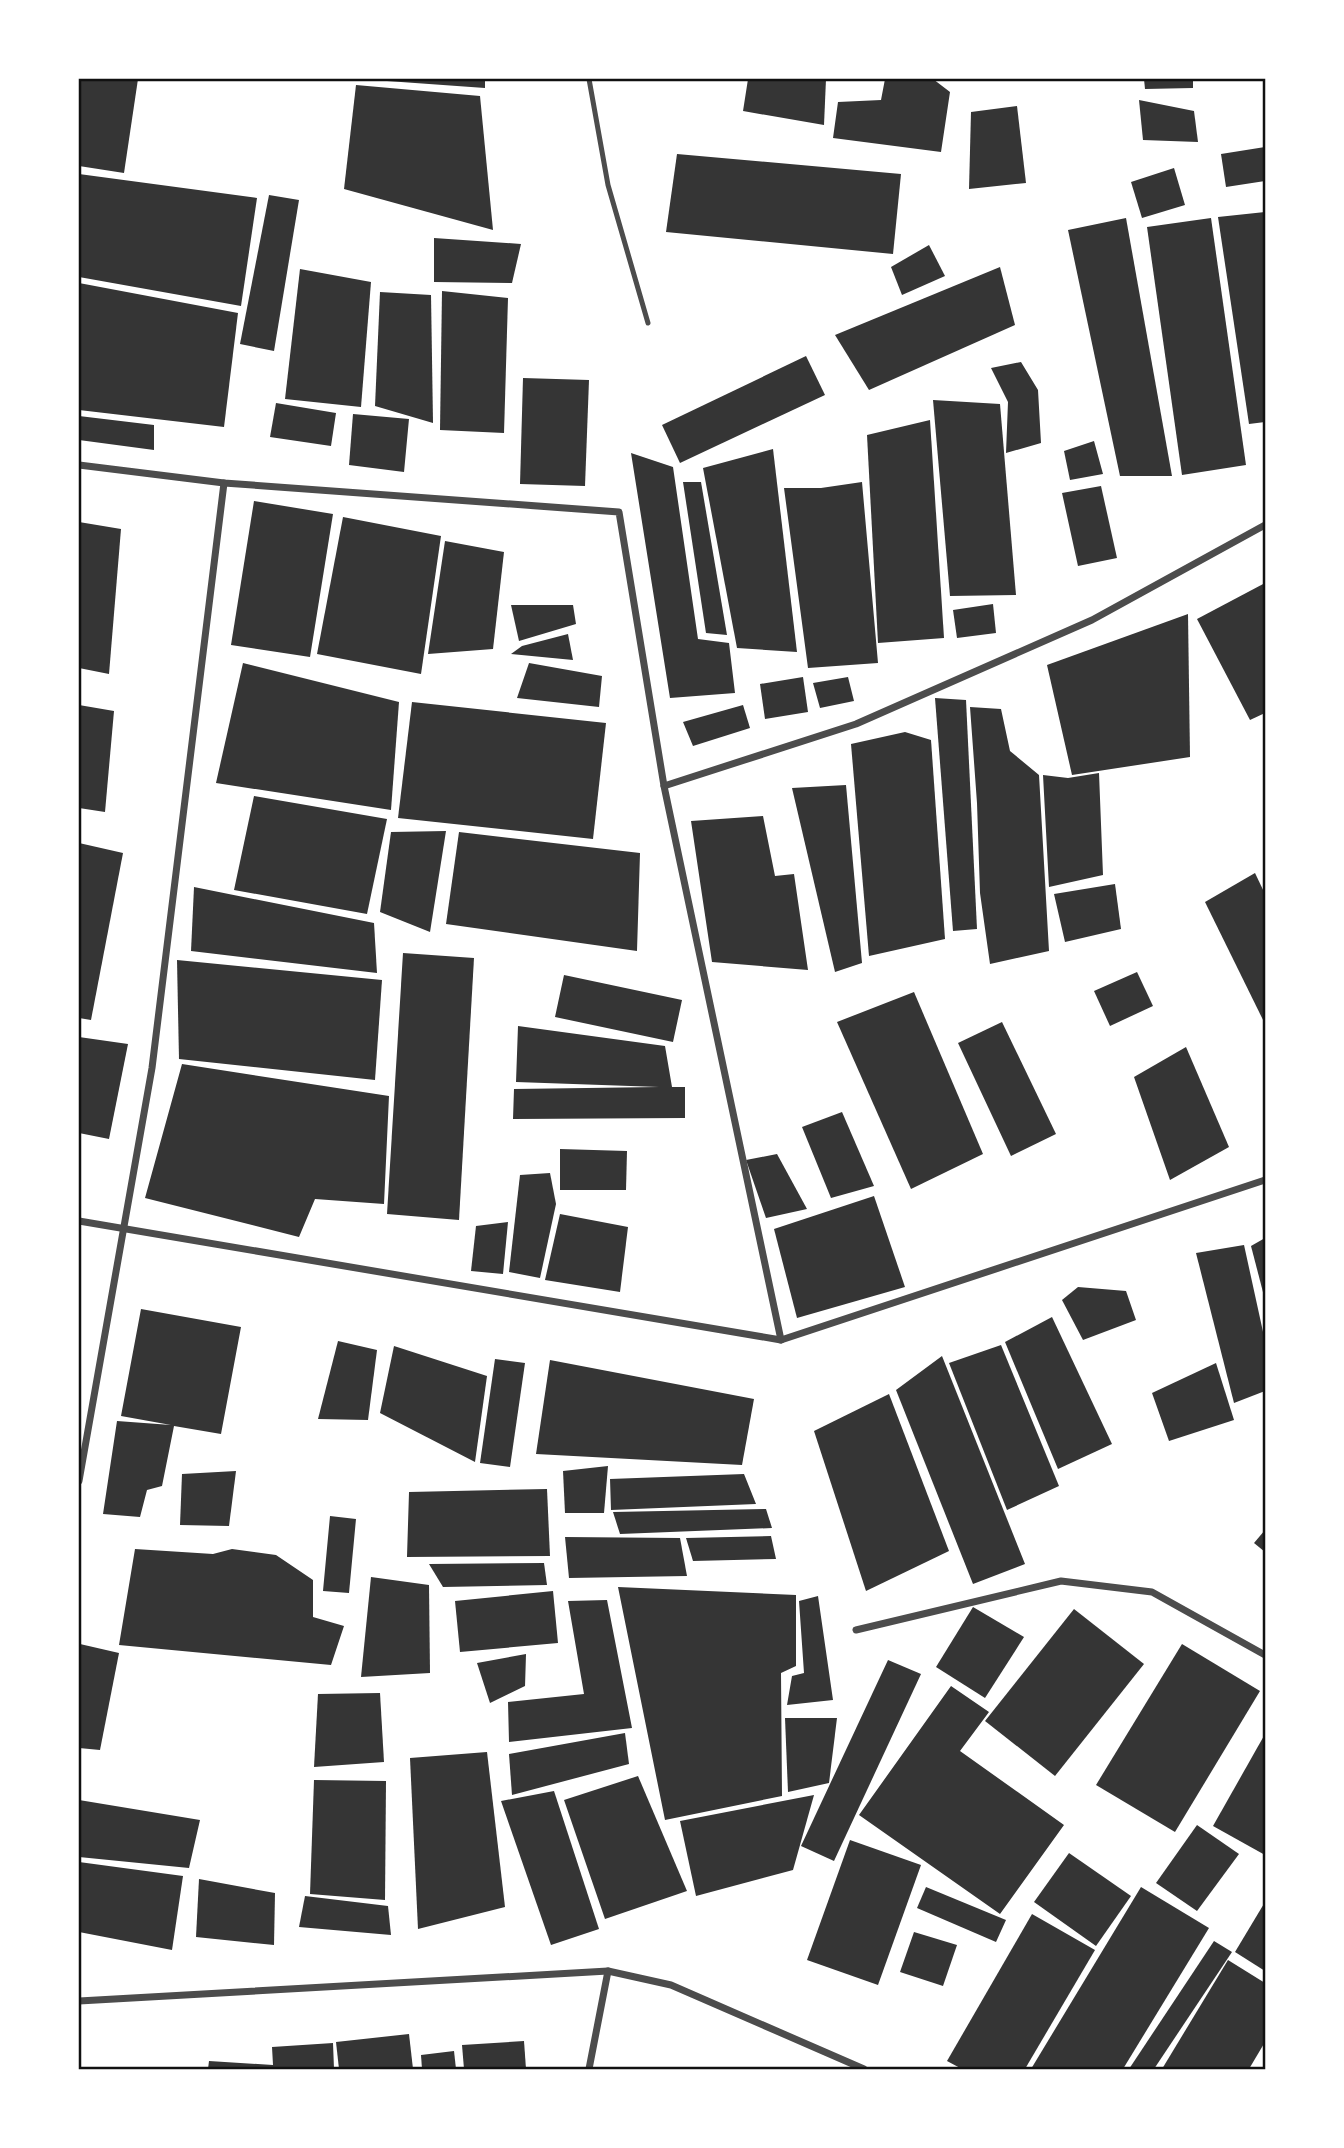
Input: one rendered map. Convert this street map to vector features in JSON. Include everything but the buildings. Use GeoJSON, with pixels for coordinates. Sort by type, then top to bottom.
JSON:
{"type":"FeatureCollection","features":[{"type":"Feature","properties":{"kind":"street"},"geometry":{"type":"LineString","coordinates":[[79,465],[224,483],[619,512],[664,786],[781,1340]]}},
{"type":"Feature","properties":{"kind":"street"},"geometry":{"type":"LineString","coordinates":[[79,1481],[152,1068],[224,483]]}},
{"type":"Feature","properties":{"kind":"street"},"geometry":{"type":"LineString","coordinates":[[664,786],[856,724],[1092,620],[1265,525]]}},
{"type":"Feature","properties":{"kind":"street"},"geometry":{"type":"LineString","coordinates":[[79,1221],[781,1340],[1265,1180]]}},
{"type":"Feature","properties":{"kind":"street"},"geometry":{"type":"LineString","coordinates":[[856,1630],[1061,1581],[1152,1592],[1265,1655]]}},
{"type":"Feature","properties":{"kind":"street"},"geometry":{"type":"LineString","coordinates":[[589,2069],[608,1971]]}},
{"type":"Feature","properties":{"kind":"street"},"geometry":{"type":"LineString","coordinates":[[79,2001],[608,1971],[671,1985],[864,2069]]}},
{"type":"Feature","properties":{"kind":"lane"},"geometry":{"type":"LineString","coordinates":[[589,79],[608,185],[648,323]]}}]}
